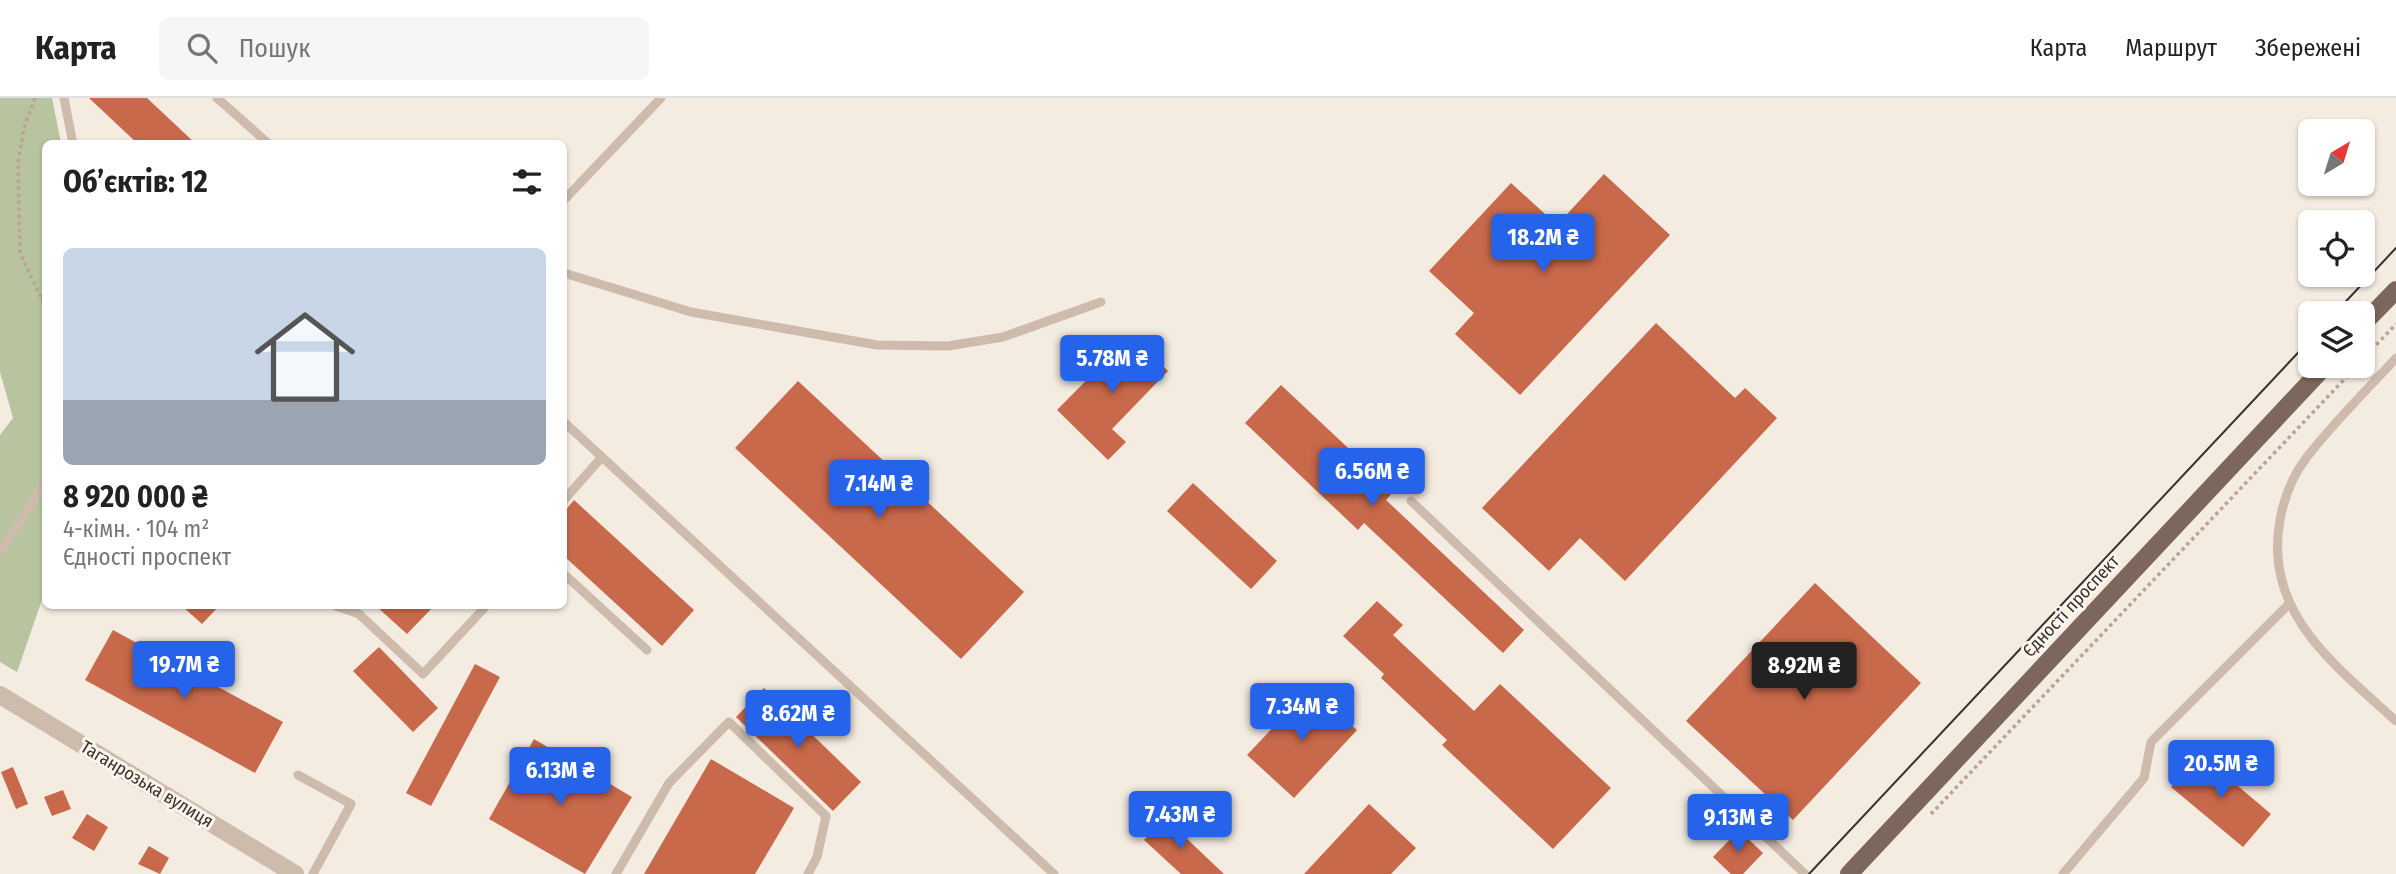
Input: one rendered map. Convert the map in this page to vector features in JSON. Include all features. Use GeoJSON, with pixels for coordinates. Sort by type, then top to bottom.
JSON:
{"type":"FeatureCollection","features":[{"type":"Feature","properties":{"kind":"main road"},"geometry":{"type":"LineString","coordinates":[[2375,312],[2396,290]]}},
{"type":"Feature","properties":{"kind":"main road","name":"Єдності проспект"},"geometry":{"type":"LineString","coordinates":[[1849,874],[2314,378]]}},
{"type":"Feature","properties":{"kind":"street","name":"Таганрозька вулиця"},"geometry":{"type":"LineString","coordinates":[[0,695],[295,874]]}},
{"type":"Feature","properties":{"kind":"lane"},"geometry":{"type":"LineString","coordinates":[[64,98],[72,140]]}},
{"type":"Feature","properties":{"kind":"lane"},"geometry":{"type":"LineString","coordinates":[[217,98],[264,140]]}},
{"type":"Feature","properties":{"kind":"lane"},"geometry":{"type":"LineString","coordinates":[[567,197],[661,98]]}},
{"type":"Feature","properties":{"kind":"lane"},"geometry":{"type":"LineString","coordinates":[[567,274],[691,312],[877,345],[948,346],[1003,337],[1101,302]]}},
{"type":"Feature","properties":{"kind":"lane"},"geometry":{"type":"LineString","coordinates":[[2396,358],[2306,458],[2284,499],[2277,536],[2277,576],[2288,605],[2323,653],[2396,721]]}},
{"type":"Feature","properties":{"kind":"lane"},"geometry":{"type":"LineString","coordinates":[[567,425],[1054,874]]}},
{"type":"Feature","properties":{"kind":"lane"},"geometry":{"type":"LineString","coordinates":[[567,496],[601,458]]}},
{"type":"Feature","properties":{"kind":"lane"},"geometry":{"type":"LineString","coordinates":[[0,552],[42,488]]}},
{"type":"Feature","properties":{"kind":"lane"},"geometry":{"type":"LineString","coordinates":[[1411,501],[1805,874]]}},
{"type":"Feature","properties":{"kind":"lane"},"geometry":{"type":"LineString","coordinates":[[567,576],[647,650]]}},
{"type":"Feature","properties":{"kind":"lane"},"geometry":{"type":"LineString","coordinates":[[2063,874],[2144,778],[2151,742],[2288,605]]}},
{"type":"Feature","properties":{"kind":"lane"},"geometry":{"type":"LineString","coordinates":[[345,609],[359,614],[423,674],[483,609]]}},
{"type":"Feature","properties":{"kind":"lane"},"geometry":{"type":"LineString","coordinates":[[616,874],[669,783],[729,722],[826,816],[817,857],[808,874]]}},
{"type":"Feature","properties":{"kind":"lane"},"geometry":{"type":"LineString","coordinates":[[298,775],[351,804],[313,874]]}},
{"type":"Feature","properties":{"kind":"path"},"geometry":{"type":"LineString","coordinates":[[35,98],[24,128],[17,172],[20,253],[42,300]]}},
{"type":"Feature","properties":{"kind":"path"},"geometry":{"type":"LineString","coordinates":[[2375,346],[2396,324]]}},
{"type":"Feature","properties":{"kind":"path"},"geometry":{"type":"LineString","coordinates":[[1931,814],[2346,378]]}},
{"type":"Feature","properties":{"kind":"green space"},"geometry":{"type":"Polygon","coordinates":[[[0,98],[52,98],[60,140],[42,140],[42,600],[17,672],[0,662],[0,435],[13,418],[0,372],[0,98]]]}},
{"type":"Feature","properties":{"kind":"building"},"geometry":{"type":"Polygon","coordinates":[[[89,98],[147,98],[192,140],[134,140],[89,98]]]}},
{"type":"Feature","properties":{"kind":"building"},"geometry":{"type":"Polygon","coordinates":[[[1604,174],[1670,235],[1520,395],[1455,334],[1474,313],[1429,271],[1511,183],[1557,225],[1604,174]]]}},
{"type":"Feature","properties":{"kind":"building"},"geometry":{"type":"Polygon","coordinates":[[[1656,323],[1735,398],[1745,388],[1777,418],[1625,581],[1580,538],[1549,571],[1482,508],[1656,323]]]}},
{"type":"Feature","properties":{"kind":"building"},"geometry":{"type":"Polygon","coordinates":[[[1131,335],[1168,371],[1112,429],[1126,442],[1108,460],[1057,410],[1131,335]]]}},
{"type":"Feature","properties":{"kind":"building"},"geometry":{"type":"Polygon","coordinates":[[[798,381],[1024,592],[961,659],[735,448],[798,381]]]}},
{"type":"Feature","properties":{"kind":"building"},"geometry":{"type":"Polygon","coordinates":[[[1281,385],[1394,491],[1386,500],[1524,630],[1503,653],[1364,523],[1358,530],[1245,423],[1281,385]]]}},
{"type":"Feature","properties":{"kind":"building"},"geometry":{"type":"Polygon","coordinates":[[[1193,483],[1277,561],[1251,589],[1167,511],[1193,483]]]}},
{"type":"Feature","properties":{"kind":"building"},"geometry":{"type":"Polygon","coordinates":[[[574,500],[694,610],[662,646],[567,559],[567,508],[574,500]]]}},
{"type":"Feature","properties":{"kind":"building"},"geometry":{"type":"Polygon","coordinates":[[[1815,583],[1921,683],[1793,820],[1686,721],[1815,583]]]}},
{"type":"Feature","properties":{"kind":"building"},"geometry":{"type":"Polygon","coordinates":[[[1377,601],[1403,625],[1393,635],[1474,711],[1500,684],[1611,788],[1553,849],[1442,745],[1447,740],[1381,678],[1384,674],[1343,636],[1377,601]]]}},
{"type":"Feature","properties":{"kind":"building"},"geometry":{"type":"Polygon","coordinates":[[[185,609],[216,609],[202,624],[185,609]]]}},
{"type":"Feature","properties":{"kind":"building"},"geometry":{"type":"Polygon","coordinates":[[[379,609],[431,609],[407,634],[379,609]]]}},
{"type":"Feature","properties":{"kind":"building"},"geometry":{"type":"Polygon","coordinates":[[[113,630],[283,722],[255,773],[85,680],[113,630]]]}},
{"type":"Feature","properties":{"kind":"building"},"geometry":{"type":"Polygon","coordinates":[[[379,647],[438,708],[413,732],[353,671],[379,647]]]}},
{"type":"Feature","properties":{"kind":"building"},"geometry":{"type":"Polygon","coordinates":[[[475,664],[500,677],[431,806],[406,793],[475,664]]]}},
{"type":"Feature","properties":{"kind":"building"},"geometry":{"type":"Polygon","coordinates":[[[1311,687],[1357,730],[1294,798],[1247,755],[1311,687]]]}},
{"type":"Feature","properties":{"kind":"building"},"geometry":{"type":"Polygon","coordinates":[[[764,688],[861,782],[833,811],[736,717],[764,688]]]}},
{"type":"Feature","properties":{"kind":"building"},"geometry":{"type":"Polygon","coordinates":[[[534,739],[632,797],[585,874],[489,819],[534,739]]]}},
{"type":"Feature","properties":{"kind":"building"},"geometry":{"type":"Polygon","coordinates":[[[2200,754],[2271,814],[2243,847],[2171,787],[2200,754]]]}},
{"type":"Feature","properties":{"kind":"building"},"geometry":{"type":"Polygon","coordinates":[[[711,759],[794,808],[755,874],[644,874],[711,759]]]}},
{"type":"Feature","properties":{"kind":"building"},"geometry":{"type":"Polygon","coordinates":[[[13,767],[28,804],[16,809],[1,772],[13,767]]]}},
{"type":"Feature","properties":{"kind":"building"},"geometry":{"type":"Polygon","coordinates":[[[63,790],[71,809],[52,816],[44,797],[63,790]]]}},
{"type":"Feature","properties":{"kind":"building"},"geometry":{"type":"Polygon","coordinates":[[[1369,804],[1416,848],[1391,874],[1304,874],[1369,804]]]}},
{"type":"Feature","properties":{"kind":"building"},"geometry":{"type":"Polygon","coordinates":[[[87,814],[108,827],[94,851],[72,838],[87,814]]]}},
{"type":"Feature","properties":{"kind":"building"},"geometry":{"type":"Polygon","coordinates":[[[1165,818],[1224,874],[1181,874],[1144,840],[1165,818]]]}},
{"type":"Feature","properties":{"kind":"building"},"geometry":{"type":"Polygon","coordinates":[[[1739,830],[1763,853],[1743,874],[1731,874],[1713,857],[1739,830]]]}},
{"type":"Feature","properties":{"kind":"building"},"geometry":{"type":"Polygon","coordinates":[[[149,846],[169,858],[160,874],[138,864],[149,846]]]}},
{"type":"Feature","properties":{"kind":"tram line"},"geometry":{"type":"LineString","coordinates":[[2346,301],[2396,248]]}},
{"type":"Feature","properties":{"kind":"tram line"},"geometry":{"type":"LineString","coordinates":[[1809,874],[2298,353]]}}]}
